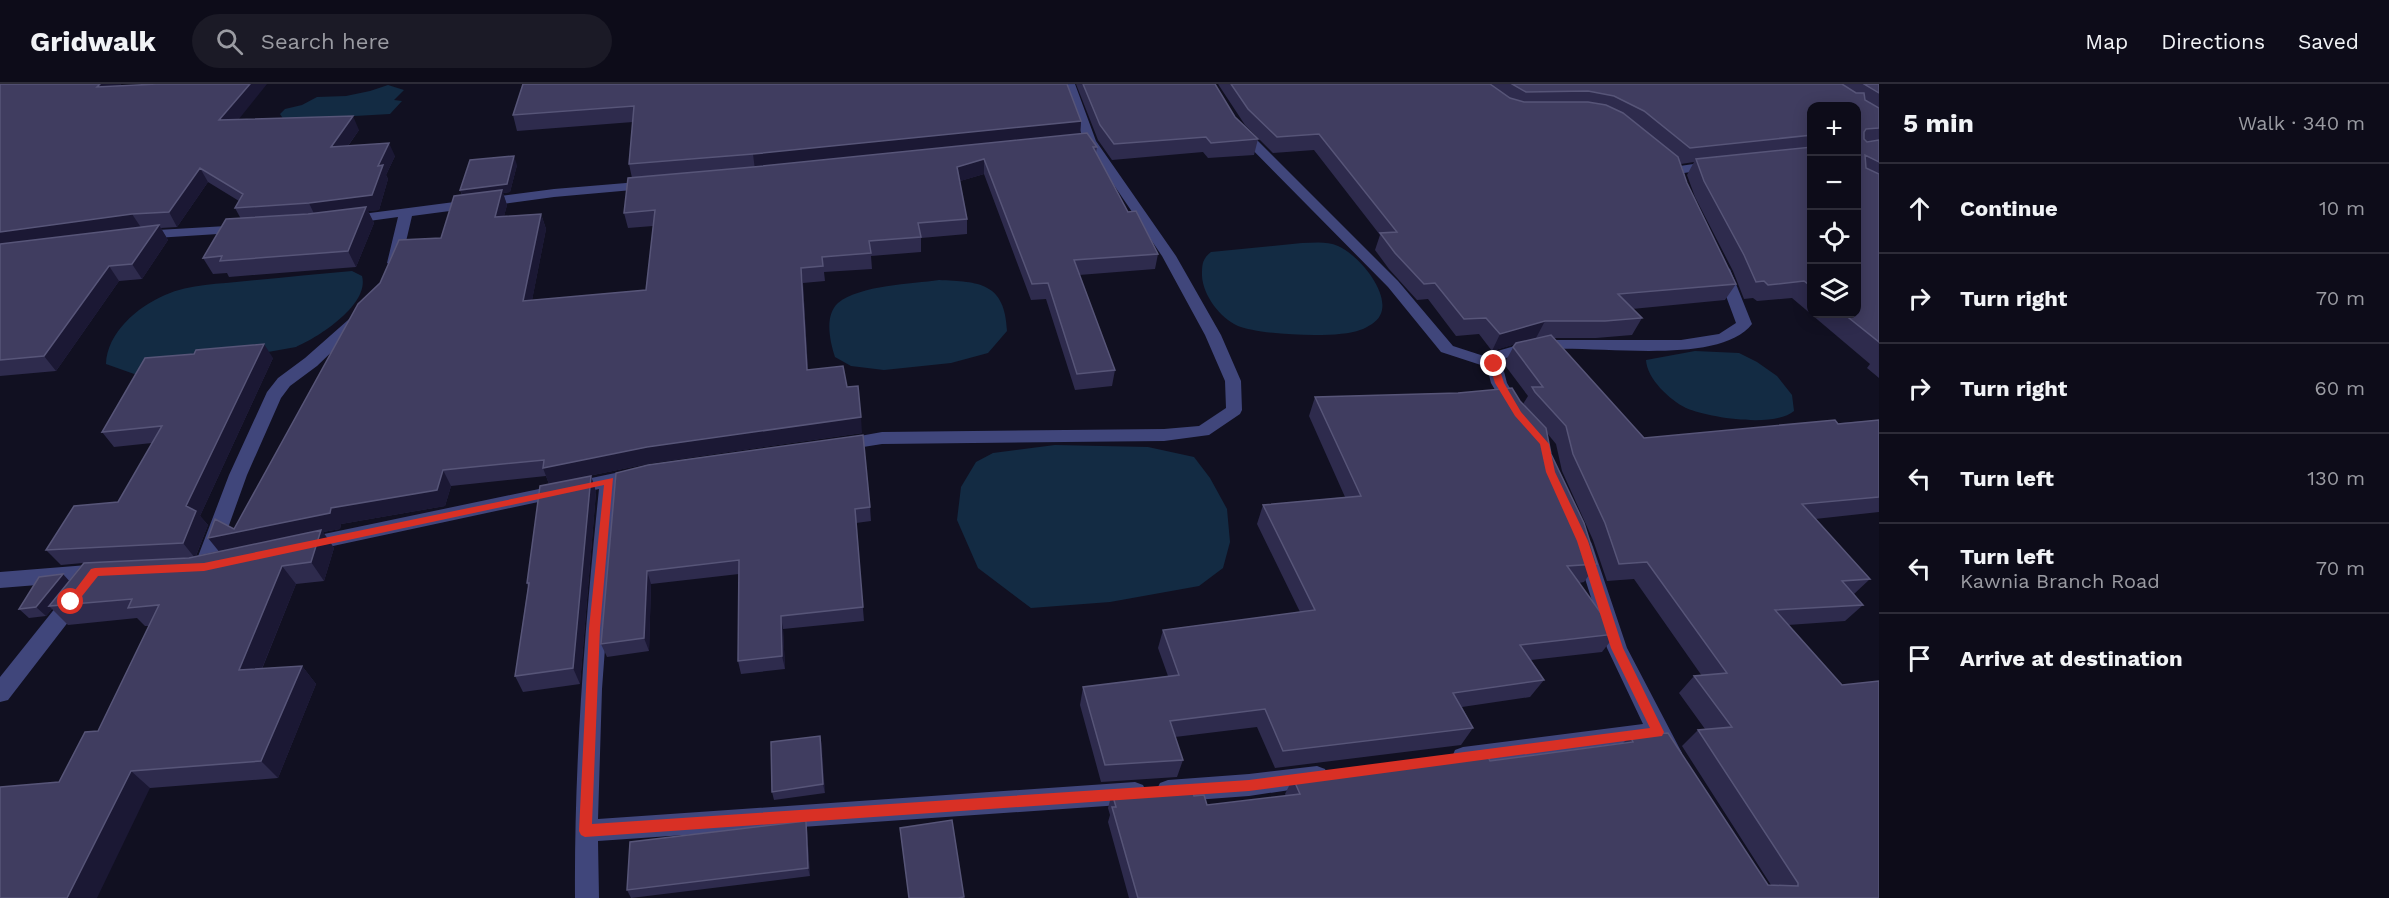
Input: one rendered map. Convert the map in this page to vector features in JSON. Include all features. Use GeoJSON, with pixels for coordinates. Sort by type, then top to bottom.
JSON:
{"type":"FeatureCollection","features":[{"type":"Feature","properties":{"kind":"street"},"geometry":{"type":"LineString","coordinates":[[825,447],[882,438],[1164,435],[1203,431],[1234,410],[1233,381],[1213,334],[1168,256],[1085,141],[1069,84]]}},
{"type":"Feature","properties":{"kind":"street"},"geometry":{"type":"LineString","coordinates":[[1233,122],[1259,151],[1394,284],[1447,349],[1494,364]]}},
{"type":"Feature","properties":{"kind":"street"},"geometry":{"type":"LineString","coordinates":[[1687,200],[1673,167],[1731,163]]}},
{"type":"Feature","properties":{"kind":"street"},"geometry":{"type":"LineString","coordinates":[[338,221],[554,193],[660,184]]}},
{"type":"Feature","properties":{"kind":"street"},"geometry":{"type":"LineString","coordinates":[[387,279],[394,262],[406,212]]}},
{"type":"Feature","properties":{"kind":"street"},"geometry":{"type":"LineString","coordinates":[[130,237],[258,228]]}},
{"type":"Feature","properties":{"kind":"street"},"geometry":{"type":"LineString","coordinates":[[1494,364],[1500,355],[1536,345],[1681,345],[1723,338],[1743,324],[1731,286],[1718,258]]}},
{"type":"Feature","properties":{"kind":"street"},"geometry":{"type":"LineString","coordinates":[[204,567],[234,485],[273,396],[284,382],[311,362],[374,301]]}},
{"type":"Feature","properties":{"kind":"street"},"geometry":{"type":"LineString","coordinates":[[1494,364],[1500,383],[1525,421]]}},
{"type":"Feature","properties":{"kind":"street"},"geometry":{"type":"LineString","coordinates":[[285,550],[652,471]]}},
{"type":"Feature","properties":{"kind":"street"},"geometry":{"type":"LineString","coordinates":[[587,898],[585,831],[595,628],[609,480]]}},
{"type":"Feature","properties":{"kind":"street"},"geometry":{"type":"LineString","coordinates":[[1578,531],[1617,648],[1658,732],[1683,771]]}},
{"type":"Feature","properties":{"kind":"street"},"geometry":{"type":"LineString","coordinates":[[182,568],[204,567],[227,562]]}},
{"type":"Feature","properties":{"kind":"street"},"geometry":{"type":"LineString","coordinates":[[0,580],[117,571]]}},
{"type":"Feature","properties":{"kind":"street"},"geometry":{"type":"LineString","coordinates":[[0,693],[95,572]]}},
{"type":"Feature","properties":{"kind":"street"},"geometry":{"type":"LineString","coordinates":[[1436,761],[1658,732]]}},
{"type":"Feature","properties":{"kind":"street"},"geometry":{"type":"LineString","coordinates":[[585,831],[1249,785],[1342,773]]}},
{"type":"Feature","properties":{"kind":"water"},"geometry":{"type":"Polygon","coordinates":[[[388,85],[404,90],[394,100],[402,101],[390,114],[284,120],[280,114],[285,109],[302,105],[317,97],[346,96],[388,85]]]}},
{"type":"Feature","properties":{"kind":"water"},"geometry":{"type":"Polygon","coordinates":[[[1302,243],[1334,244],[1357,259],[1380,293],[1382,305],[1380,316],[1372,324],[1349,333],[1299,335],[1263,332],[1231,322],[1219,312],[1209,298],[1203,283],[1202,269],[1203,262],[1211,252],[1302,243]]]}},
{"type":"Feature","properties":{"kind":"water"},"geometry":{"type":"Polygon","coordinates":[[[352,271],[362,276],[362,287],[350,309],[328,328],[296,347],[137,375],[106,364],[112,342],[125,322],[144,306],[175,291],[205,285],[352,271]]]}},
{"type":"Feature","properties":{"kind":"water"},"geometry":{"type":"Polygon","coordinates":[[[939,280],[978,284],[995,294],[1005,315],[1007,331],[988,353],[951,363],[884,370],[851,366],[835,357],[830,336],[830,322],[838,303],[859,292],[939,280]]]}},
{"type":"Feature","properties":{"kind":"water"},"geometry":{"type":"Polygon","coordinates":[[[1695,351],[1739,353],[1757,362],[1777,376],[1792,395],[1794,411],[1772,419],[1742,420],[1710,415],[1686,408],[1667,394],[1655,381],[1647,367],[1646,360],[1695,351]]]}},
{"type":"Feature","properties":{"kind":"water"},"geometry":{"type":"Polygon","coordinates":[[[1055,445],[1148,447],[1194,457],[1210,478],[1227,509],[1230,542],[1223,568],[1199,586],[1110,602],[1031,608],[978,568],[957,520],[961,487],[976,462],[993,453],[1055,445]]]}},
{"type":"Feature","properties":{"kind":"building"},"geometry":{"type":"Polygon","coordinates":[[[0,84],[100,84],[97,87],[157,84],[250,84],[219,120],[353,116],[331,147],[389,143],[378,166],[383,165],[372,195],[309,203],[235,208],[243,194],[200,168],[169,212],[132,214],[0,232],[0,84]]]}},
{"type":"Feature","properties":{"kind":"building"},"geometry":{"type":"Polygon","coordinates":[[[523,84],[1067,84],[1081,121],[629,164],[634,106],[513,115],[523,84]]]}},
{"type":"Feature","properties":{"kind":"building"},"geometry":{"type":"Polygon","coordinates":[[[1083,84],[1215,84],[1235,117],[1258,139],[1211,143],[1206,137],[1114,144],[1100,125],[1083,84]]]}},
{"type":"Feature","properties":{"kind":"building"},"geometry":{"type":"Polygon","coordinates":[[[1231,84],[1490,84],[1510,98],[1524,102],[1588,102],[1606,105],[1623,113],[1678,157],[1687,183],[1736,284],[1618,294],[1642,318],[1605,321],[1545,321],[1500,334],[1486,318],[1464,319],[1435,283],[1424,284],[1395,253],[1380,233],[1397,232],[1319,134],[1277,137],[1248,109],[1231,84]]]}},
{"type":"Feature","properties":{"kind":"building"},"geometry":{"type":"Polygon","coordinates":[[[1512,84],[1842,84],[1856,93],[1864,93],[1865,100],[1879,108],[1879,128],[1866,129],[1864,139],[1867,142],[1879,140],[1879,162],[1865,155],[1866,168],[1879,174],[1879,342],[1849,318],[1861,318],[1861,102],[1807,102],[1807,136],[1690,148],[1644,111],[1614,96],[1588,91],[1526,92],[1512,84]]]}},
{"type":"Feature","properties":{"kind":"building"},"geometry":{"type":"Polygon","coordinates":[[[1864,84],[1879,84],[1879,93],[1864,84]]]}},
{"type":"Feature","properties":{"kind":"building"},"geometry":{"type":"Polygon","coordinates":[[[1087,133],[1097,147],[1093,147],[1128,212],[1136,211],[1158,254],[1074,260],[1115,370],[1077,374],[1048,283],[1032,284],[984,159],[957,167],[967,219],[918,223],[921,237],[869,241],[871,253],[822,257],[823,266],[801,268],[807,370],[843,366],[847,387],[858,386],[861,417],[647,447],[543,468],[544,460],[443,470],[437,490],[331,508],[330,513],[208,538],[215,519],[234,529],[358,304],[380,283],[399,240],[441,238],[454,196],[502,190],[495,217],[541,214],[523,301],[646,290],[655,210],[624,213],[628,178],[1087,133]]]}},
{"type":"Feature","properties":{"kind":"building"},"geometry":{"type":"Polygon","coordinates":[[[1807,148],[1807,283],[1804,281],[1768,285],[1764,281],[1756,282],[1704,181],[1696,159],[1807,148]]]}},
{"type":"Feature","properties":{"kind":"building"},"geometry":{"type":"Polygon","coordinates":[[[514,156],[507,184],[460,190],[470,160],[514,156]]]}},
{"type":"Feature","properties":{"kind":"building"},"geometry":{"type":"Polygon","coordinates":[[[366,207],[348,251],[220,261],[222,256],[203,258],[226,219],[308,214],[366,207]]]}},
{"type":"Feature","properties":{"kind":"building"},"geometry":{"type":"Polygon","coordinates":[[[159,225],[132,264],[109,266],[44,356],[0,360],[0,244],[159,225]]]}},
{"type":"Feature","properties":{"kind":"building"},"geometry":{"type":"Polygon","coordinates":[[[1551,335],[1644,438],[1835,420],[1838,424],[1879,420],[1879,497],[1802,504],[1870,579],[1842,581],[1863,605],[1775,610],[1842,685],[1879,681],[1879,898],[1138,898],[1112,807],[1116,807],[1112,793],[1191,787],[1194,796],[1204,795],[1207,805],[1300,794],[1293,778],[1486,753],[1490,761],[1633,742],[1630,736],[1668,733],[1768,885],[1798,886],[1698,730],[1732,727],[1694,676],[1727,673],[1647,562],[1619,564],[1605,523],[1573,454],[1566,426],[1535,392],[1532,387],[1543,387],[1513,347],[1516,343],[1551,335]]]}},
{"type":"Feature","properties":{"kind":"building"},"geometry":{"type":"Polygon","coordinates":[[[264,344],[186,506],[196,511],[183,543],[46,550],[74,506],[118,502],[162,426],[102,432],[145,358],[194,354],[196,350],[264,344]]]}},
{"type":"Feature","properties":{"kind":"building"},"geometry":{"type":"Polygon","coordinates":[[[1512,388],[1520,401],[1546,428],[1551,454],[1584,523],[1597,564],[1567,566],[1616,634],[1520,645],[1544,680],[1453,693],[1473,728],[1283,751],[1265,709],[1170,721],[1183,760],[1105,765],[1083,687],[1179,675],[1163,630],[1315,610],[1263,505],[1361,496],[1315,397],[1458,393],[1512,388]]]}},
{"type":"Feature","properties":{"kind":"building"},"geometry":{"type":"Polygon","coordinates":[[[863,435],[870,507],[855,509],[863,607],[781,616],[782,656],[738,661],[739,560],[647,571],[644,638],[601,644],[616,473],[648,465],[863,435]]]}},
{"type":"Feature","properties":{"kind":"building"},"geometry":{"type":"Polygon","coordinates":[[[591,476],[573,668],[515,676],[540,486],[591,476]]]}},
{"type":"Feature","properties":{"kind":"building"},"geometry":{"type":"Polygon","coordinates":[[[321,530],[311,562],[282,566],[239,670],[302,666],[261,761],[131,771],[67,898],[0,898],[0,787],[59,782],[85,732],[98,731],[159,605],[128,608],[132,599],[49,606],[84,563],[189,558],[321,530]]]}},
{"type":"Feature","properties":{"kind":"building"},"geometry":{"type":"Polygon","coordinates":[[[63,574],[36,607],[19,609],[39,577],[63,574]]]}},
{"type":"Feature","properties":{"kind":"building"},"geometry":{"type":"Polygon","coordinates":[[[820,736],[823,784],[772,792],[771,742],[820,736]]]}},
{"type":"Feature","properties":{"kind":"building"},"geometry":{"type":"Polygon","coordinates":[[[952,820],[964,897],[909,898],[900,828],[952,820]]]}},
{"type":"Feature","properties":{"kind":"building"},"geometry":{"type":"Polygon","coordinates":[[[806,821],[808,868],[627,890],[630,842],[806,821]]]}},
{"type":"Feature","properties":{"kind":"route"},"geometry":{"type":"LineString","coordinates":[[71,602],[95,572],[204,567],[609,480],[595,628],[585,831],[1249,785],[1658,732],[1617,648],[1582,541],[1551,472],[1545,444],[1518,414],[1500,383],[1494,364]]}}]}
